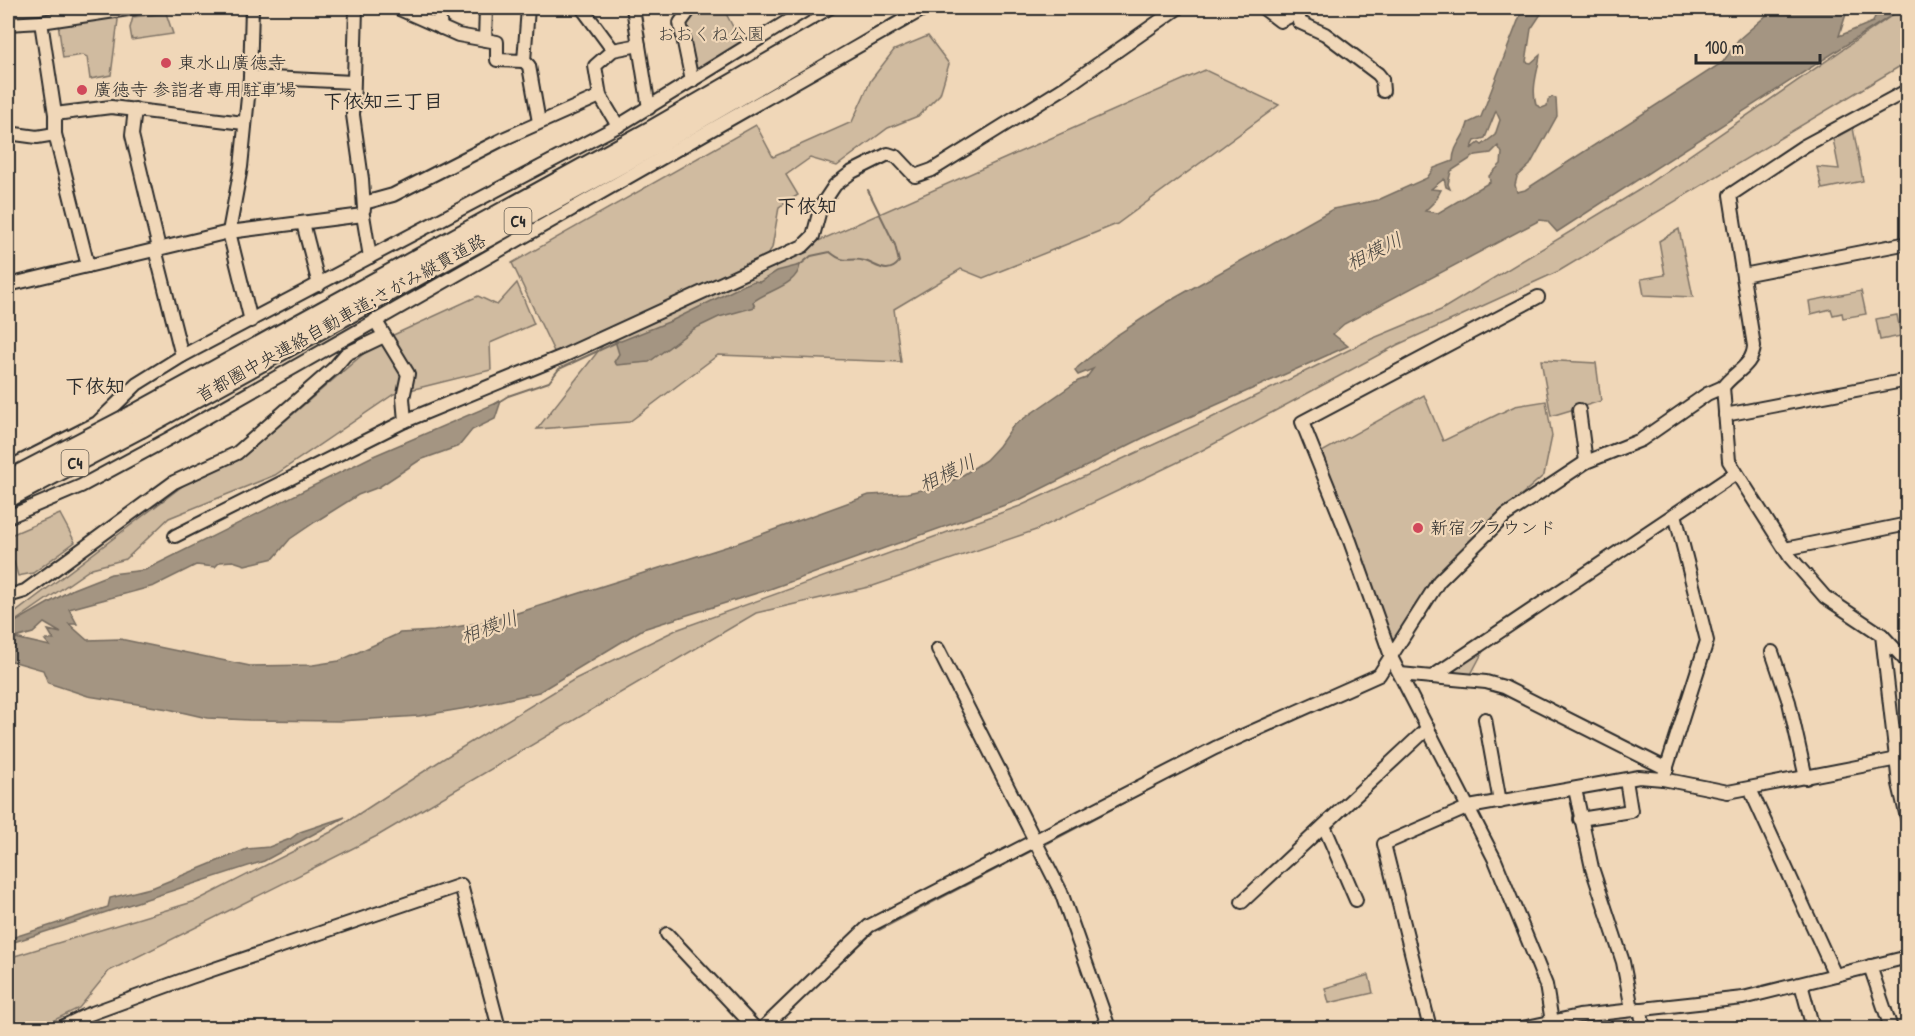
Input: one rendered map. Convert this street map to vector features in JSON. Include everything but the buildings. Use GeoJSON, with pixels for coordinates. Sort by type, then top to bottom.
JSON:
{"type":"FeatureCollection","features":[{"type":"Feature","properties":{"kind":"highway","name":"首都圏中央連絡自動車道;さがみ縦貫道路"},"geometry":{"type":"LineString","coordinates":[[8,498],[863,8]]}},
{"type":"Feature","properties":{"kind":"highway","name":"首都圏中央連絡自動車道;さがみ縦貫道路"},"geometry":{"type":"LineString","coordinates":[[8,480],[137,422],[689,126],[891,8]]}},
{"type":"Feature","properties":{"kind":"street"},"geometry":{"type":"LineString","coordinates":[[8,24],[41,22],[135,8]]}},
{"type":"Feature","properties":{"kind":"street"},"geometry":{"type":"LineString","coordinates":[[251,321],[228,232],[241,166],[250,77],[252,8]]}},
{"type":"Feature","properties":{"kind":"street"},"geometry":{"type":"LineString","coordinates":[[356,8],[353,115],[370,257]]}},
{"type":"Feature","properties":{"kind":"street"},"geometry":{"type":"LineString","coordinates":[[397,8],[458,35],[496,42],[497,60],[524,61],[529,66],[539,122]]}},
{"type":"Feature","properties":{"kind":"street"},"geometry":{"type":"LineString","coordinates":[[430,8],[437,26]]}},
{"type":"Feature","properties":{"kind":"street"},"geometry":{"type":"LineString","coordinates":[[437,26],[438,8]]}},
{"type":"Feature","properties":{"kind":"street"},"geometry":{"type":"LineString","coordinates":[[484,40],[486,8]]}},
{"type":"Feature","properties":{"kind":"street"},"geometry":{"type":"LineString","coordinates":[[524,61],[528,8]]}},
{"type":"Feature","properties":{"kind":"street"},"geometry":{"type":"LineString","coordinates":[[582,8],[613,50]]}},
{"type":"Feature","properties":{"kind":"street"},"geometry":{"type":"LineString","coordinates":[[633,8],[649,108]]}},
{"type":"Feature","properties":{"kind":"street"},"geometry":{"type":"LineString","coordinates":[[688,8],[688,12],[680,23],[692,81]]}},
{"type":"Feature","properties":{"kind":"street"},"geometry":{"type":"LineString","coordinates":[[787,20],[786,13],[790,8]]}},
{"type":"Feature","properties":{"kind":"street"},"geometry":{"type":"LineString","coordinates":[[8,468],[97,423],[137,384],[182,356],[618,126],[809,8]]}},
{"type":"Feature","properties":{"kind":"street"},"geometry":{"type":"LineString","coordinates":[[8,517],[48,501],[170,438],[925,8]]}},
{"type":"Feature","properties":{"kind":"street"},"geometry":{"type":"LineString","coordinates":[[175,536],[405,421],[563,356],[803,246],[813,236],[821,206],[841,179],[888,154],[897,157],[915,176],[932,170],[1068,86],[1178,8]]}},
{"type":"Feature","properties":{"kind":"street"},"geometry":{"type":"LineString","coordinates":[[1263,8],[1280,21],[1303,10]]}},
{"type":"Feature","properties":{"kind":"street"},"geometry":{"type":"LineString","coordinates":[[1303,10],[1299,22],[1325,34],[1378,74],[1382,79],[1383,90]]}},
{"type":"Feature","properties":{"kind":"street"},"geometry":{"type":"LineString","coordinates":[[41,22],[55,114],[55,134],[88,266]]}},
{"type":"Feature","properties":{"kind":"street"},"geometry":{"type":"LineString","coordinates":[[618,126],[600,96],[596,66],[613,50],[639,45]]}},
{"type":"Feature","properties":{"kind":"street"},"geometry":{"type":"LineString","coordinates":[[250,77],[353,82]]}},
{"type":"Feature","properties":{"kind":"street"},"geometry":{"type":"LineString","coordinates":[[763,1029],[869,926],[1215,748],[1379,675],[1392,658],[1439,581],[1506,515],[1586,462],[1641,440],[1707,394],[1723,387],[1751,361],[1754,355],[1730,195],[1804,146],[1908,90]]}},
{"type":"Feature","properties":{"kind":"street"},"geometry":{"type":"LineString","coordinates":[[8,285],[228,232],[303,222],[364,209],[539,122],[600,96]]}},
{"type":"Feature","properties":{"kind":"street"},"geometry":{"type":"LineString","coordinates":[[55,114],[111,107],[244,123]]}},
{"type":"Feature","properties":{"kind":"street"},"geometry":{"type":"LineString","coordinates":[[135,109],[132,135],[182,356]]}},
{"type":"Feature","properties":{"kind":"street"},"geometry":{"type":"LineString","coordinates":[[8,133],[37,137],[55,134]]}},
{"type":"Feature","properties":{"kind":"street"},"geometry":{"type":"LineString","coordinates":[[303,222],[319,285]]}},
{"type":"Feature","properties":{"kind":"street"},"geometry":{"type":"LineString","coordinates":[[1743,275],[1908,243]]}},
{"type":"Feature","properties":{"kind":"street"},"geometry":{"type":"LineString","coordinates":[[1538,297],[1302,423],[1350,541],[1392,658],[1495,860],[1546,985],[1553,1025]]}},
{"type":"Feature","properties":{"kind":"street"},"geometry":{"type":"LineString","coordinates":[[375,320],[408,374],[403,398],[405,421]]}},
{"type":"Feature","properties":{"kind":"street"},"geometry":{"type":"LineString","coordinates":[[8,596],[25,591],[174,482],[237,453],[334,368],[346,354],[384,336]]}},
{"type":"Feature","properties":{"kind":"street"},"geometry":{"type":"LineString","coordinates":[[1725,415],[1908,380]]}},
{"type":"Feature","properties":{"kind":"street"},"geometry":{"type":"LineString","coordinates":[[1723,387],[1727,452],[1736,473],[1785,549],[1825,597],[1882,635],[1908,663]]}},
{"type":"Feature","properties":{"kind":"street"},"geometry":{"type":"LineString","coordinates":[[1579,410],[1586,462]]}},
{"type":"Feature","properties":{"kind":"street"},"geometry":{"type":"LineString","coordinates":[[27,458],[48,501]]}},
{"type":"Feature","properties":{"kind":"street"},"geometry":{"type":"LineString","coordinates":[[1432,677],[1736,473]]}},
{"type":"Feature","properties":{"kind":"street"},"geometry":{"type":"LineString","coordinates":[[1665,774],[1707,641],[1675,514]]}},
{"type":"Feature","properties":{"kind":"street"},"geometry":{"type":"LineString","coordinates":[[1785,549],[1908,524]]}},
{"type":"Feature","properties":{"kind":"street"},"geometry":{"type":"LineString","coordinates":[[1882,635],[1902,758],[1908,822]]}},
{"type":"Feature","properties":{"kind":"street"},"geometry":{"type":"LineString","coordinates":[[938,649],[1061,892],[1109,1029]]}},
{"type":"Feature","properties":{"kind":"street"},"geometry":{"type":"LineString","coordinates":[[1772,652],[1789,702],[1806,778]]}},
{"type":"Feature","properties":{"kind":"street"},"geometry":{"type":"LineString","coordinates":[[1400,674],[1486,682],[1504,687],[1665,774],[1728,792],[1902,758]]}},
{"type":"Feature","properties":{"kind":"street"},"geometry":{"type":"LineString","coordinates":[[1485,718],[1500,802]]}},
{"type":"Feature","properties":{"kind":"street"},"geometry":{"type":"LineString","coordinates":[[1242,902],[1428,728]]}},
{"type":"Feature","properties":{"kind":"street"},"geometry":{"type":"LineString","coordinates":[[1430,1029],[1384,844],[1469,807],[1665,774]]}},
{"type":"Feature","properties":{"kind":"street"},"geometry":{"type":"LineString","coordinates":[[1580,819],[1631,811],[1626,780]]}},
{"type":"Feature","properties":{"kind":"street"},"geometry":{"type":"LineString","coordinates":[[1575,789],[1592,868],[1644,1029]]}},
{"type":"Feature","properties":{"kind":"street"},"geometry":{"type":"LineString","coordinates":[[1750,789],[1835,975]]}},
{"type":"Feature","properties":{"kind":"street"},"geometry":{"type":"LineString","coordinates":[[1324,826],[1356,900]]}},
{"type":"Feature","properties":{"kind":"street"},"geometry":{"type":"LineString","coordinates":[[60,1029],[87,1015],[191,977],[461,885],[499,1029]]}},
{"type":"Feature","properties":{"kind":"street"},"geometry":{"type":"LineString","coordinates":[[667,934],[755,1029]]}},
{"type":"Feature","properties":{"kind":"street"},"geometry":{"type":"LineString","coordinates":[[1522,1029],[1636,1009],[1734,999],[1908,957]]}},
{"type":"Feature","properties":{"kind":"street"},"geometry":{"type":"LineString","coordinates":[[1870,966],[1891,1029]]}},
{"type":"Feature","properties":{"kind":"street"},"geometry":{"type":"LineString","coordinates":[[1801,984],[1813,1029]]}},
{"type":"Feature","properties":{"kind":"green space","name":"おおくね公園"},"geometry":{"type":"Polygon","coordinates":[[[692,8],[723,8],[741,42],[740,45],[696,73],[686,25],[693,14],[692,8]]]}},
{"type":"Feature","properties":{"kind":"green space"},"geometry":{"type":"Polygon","coordinates":[[[1903,8],[1907,8],[1907,62],[1559,271],[1397,345],[1197,453],[1036,530],[873,586],[756,613],[379,835],[109,971],[79,1008],[38,1028],[8,1028],[8,958],[196,901],[331,832],[443,759],[575,679],[676,630],[1020,506],[1205,421],[1369,340],[1441,310],[1639,190],[1903,8]]]}},
{"type":"Feature","properties":{"kind":"green space"},"geometry":{"type":"Polygon","coordinates":[[[166,13],[173,34],[132,40],[130,28],[133,17],[166,13]]]}},
{"type":"Feature","properties":{"kind":"green space"},"geometry":{"type":"Polygon","coordinates":[[[115,15],[118,20],[111,75],[90,79],[87,57],[83,55],[63,58],[58,23],[115,15]]]}},
{"type":"Feature","properties":{"kind":"green space"},"geometry":{"type":"Polygon","coordinates":[[[928,36],[949,64],[940,94],[918,116],[888,128],[837,166],[810,158],[786,175],[798,195],[779,207],[772,248],[761,264],[712,288],[1205,70],[1279,105],[1117,224],[983,278],[961,269],[894,309],[901,362],[718,355],[629,422],[537,429],[610,336],[558,360],[512,263],[756,125],[773,157],[852,122],[871,80],[894,50],[928,36]]]}},
{"type":"Feature","properties":{"kind":"green space"},"geometry":{"type":"Polygon","coordinates":[[[1853,128],[1863,181],[1822,189],[1817,167],[1839,169],[1833,139],[1853,128]]]}},
{"type":"Feature","properties":{"kind":"green space"},"geometry":{"type":"Polygon","coordinates":[[[1679,229],[1693,297],[1644,295],[1641,279],[1665,275],[1659,241],[1679,229]]]}},
{"type":"Feature","properties":{"kind":"green space"},"geometry":{"type":"Polygon","coordinates":[[[517,283],[534,324],[490,343],[491,370],[394,394],[275,475],[169,518],[126,559],[92,568],[8,626],[8,614],[16,612],[185,484],[244,456],[376,343],[478,296],[497,305],[517,283]]]}},
{"type":"Feature","properties":{"kind":"green space"},"geometry":{"type":"Polygon","coordinates":[[[1861,291],[1866,314],[1843,318],[1842,313],[1833,315],[1831,309],[1811,314],[1809,301],[1861,291]]]}},
{"type":"Feature","properties":{"kind":"green space"},"geometry":{"type":"Polygon","coordinates":[[[1897,315],[1901,336],[1880,340],[1876,319],[1897,315]]]}},
{"type":"Feature","properties":{"kind":"green space"},"geometry":{"type":"Polygon","coordinates":[[[1541,360],[1596,363],[1601,401],[1551,416],[1541,360]]]}},
{"type":"Feature","properties":{"kind":"green space","name":"新宿グラウンド"},"geometry":{"type":"Polygon","coordinates":[[[1424,395],[1443,441],[1515,406],[1546,401],[1552,436],[1544,475],[1499,514],[1427,587],[1393,645],[1320,453],[1424,395]]]}},
{"type":"Feature","properties":{"kind":"green space"},"geometry":{"type":"Polygon","coordinates":[[[60,514],[75,542],[33,573],[18,576],[14,562],[8,564],[8,536],[60,514]]]}},
{"type":"Feature","properties":{"kind":"green space"},"geometry":{"type":"Polygon","coordinates":[[[1487,644],[1470,676],[1442,673],[1487,644]]]}},
{"type":"Feature","properties":{"kind":"green space"},"geometry":{"type":"Polygon","coordinates":[[[1369,975],[1373,993],[1329,1003],[1325,988],[1369,975]]]}},
{"type":"Feature","properties":{"kind":"water","name":"相模川"},"geometry":{"type":"Polygon","coordinates":[[[1523,8],[1545,8],[1531,29],[1526,62],[1531,63],[1540,55],[1535,86],[1536,105],[1542,108],[1547,106],[1548,100],[1552,97],[1556,98],[1557,116],[1530,165],[1517,177],[1515,185],[1517,192],[1525,190],[1723,62],[1738,40],[1775,8],[1848,8],[1839,36],[1873,22],[1878,8],[1903,8],[1557,232],[1547,221],[1540,220],[1344,324],[1333,334],[1348,346],[1147,436],[1019,500],[770,589],[643,629],[539,692],[419,716],[340,721],[207,718],[88,696],[48,683],[43,670],[8,660],[8,626],[73,589],[111,574],[145,570],[371,457],[501,401],[495,419],[472,430],[459,446],[420,460],[379,487],[358,495],[290,539],[274,558],[245,565],[233,561],[220,562],[215,567],[196,565],[154,586],[69,609],[77,624],[69,624],[87,640],[120,639],[250,666],[313,665],[339,661],[400,633],[434,631],[495,620],[732,545],[869,495],[907,493],[941,486],[986,460],[1013,426],[1078,381],[1086,378],[1093,369],[1078,375],[1075,371],[1114,337],[1166,303],[1333,209],[1378,200],[1427,178],[1434,168],[1453,161],[1455,150],[1468,123],[1481,117],[1523,8]],[[1496,111],[1485,138],[1475,141],[1471,149],[1479,143],[1482,145],[1495,135],[1500,120],[1496,111]],[[1498,146],[1491,153],[1476,155],[1451,171],[1448,184],[1450,189],[1446,187],[1444,179],[1431,189],[1441,190],[1435,201],[1425,211],[1438,213],[1490,182],[1489,176],[1501,164],[1502,153],[1498,146]],[[44,623],[33,633],[15,638],[50,646],[45,640],[54,640],[48,630],[61,633],[44,623]]]}},
{"type":"Feature","properties":{"kind":"water"},"geometry":{"type":"Polygon","coordinates":[[[800,265],[798,272],[788,283],[753,302],[755,307],[719,317],[694,329],[649,362],[617,365],[614,362],[619,354],[615,341],[621,341],[671,321],[744,285],[754,281],[760,282],[777,271],[800,265]]]}},
{"type":"Feature","properties":{"kind":"water"},"geometry":{"type":"Polygon","coordinates":[[[345,817],[264,861],[8,944],[8,939],[108,907],[110,898],[154,887],[247,849],[269,847],[290,839],[300,832],[345,817]]]}},
{"type":"Feature","properties":{"kind":"waterway"},"geometry":{"type":"LineString","coordinates":[[800,265],[811,256],[830,252],[840,259],[865,261],[887,269],[899,262],[895,245],[868,190]]}},
{"type":"Feature","properties":{"kind":"waterway"},"geometry":{"type":"LineString","coordinates":[[495,404],[508,396],[549,382],[559,369],[617,342]]}},
{"type":"Feature","properties":{"kind":"waterway"},"geometry":{"type":"LineString","coordinates":[[1044,845],[1208,758]]}},
{"type":"Feature","properties":{"kind":"waterway"},"geometry":{"type":"LineString","coordinates":[[879,930],[1033,850]]}},
{"type":"Feature","properties":{"kind":"waterway"},"geometry":{"type":"LineString","coordinates":[[816,986],[868,937]]}},
{"type":"Feature","properties":{"kind":"place","name":"東水山廣徳寺"},"geometry":{"type":"Point","coordinates":[166,63]}},
{"type":"Feature","properties":{"kind":"place","name":"廣徳寺 参詣者専用駐車場"},"geometry":{"type":"Point","coordinates":[82,90]}},
{"type":"Feature","properties":{"kind":"place","name":"新宿グラウンド"},"geometry":{"type":"Point","coordinates":[1418,528]}},
{"type":"Feature","properties":{"kind":"district","name":"下依知三丁目"},"geometry":{"type":"Point","coordinates":[383,101]}},
{"type":"Feature","properties":{"kind":"district","name":"下依知"},"geometry":{"type":"Point","coordinates":[807,206]}},
{"type":"Feature","properties":{"kind":"district","name":"下依知"},"geometry":{"type":"Point","coordinates":[95,386]}}]}
